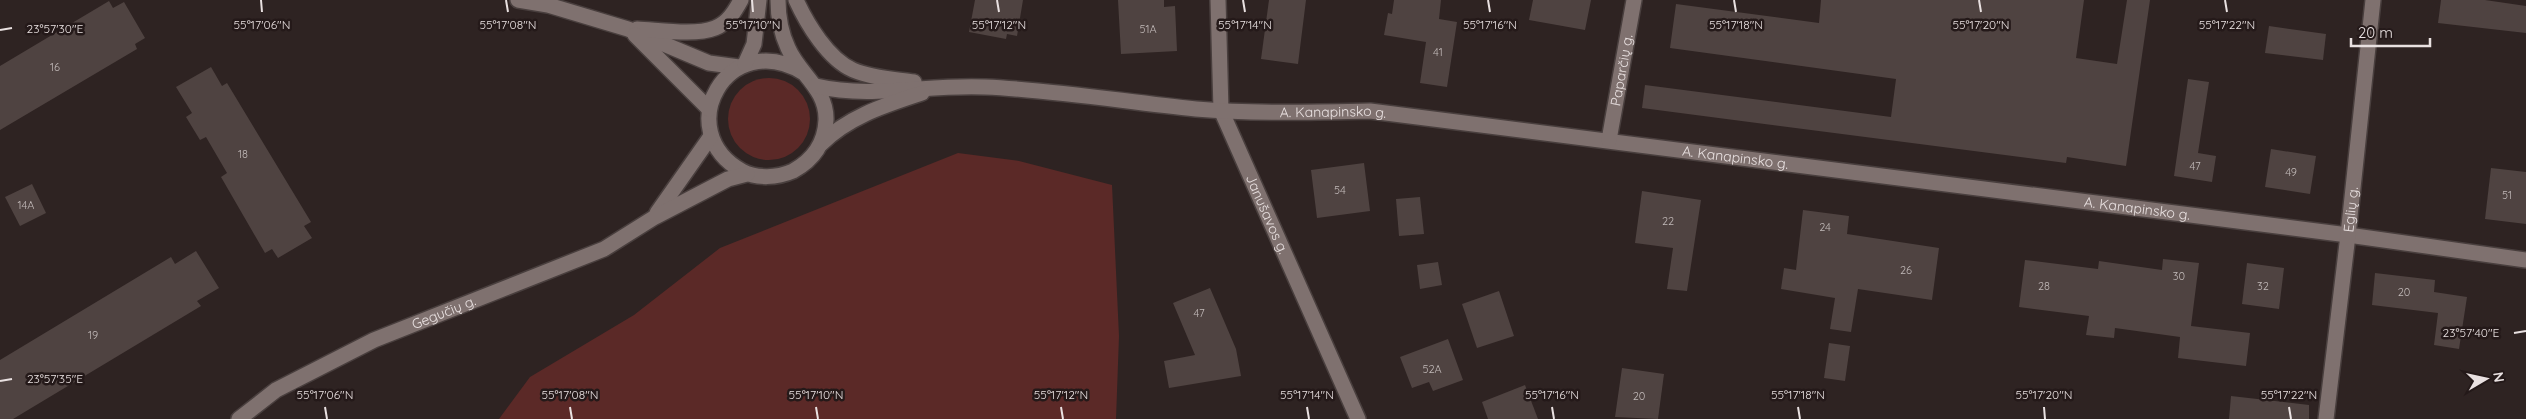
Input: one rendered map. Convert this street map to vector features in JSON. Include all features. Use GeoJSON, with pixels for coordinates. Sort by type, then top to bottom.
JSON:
{"type":"FeatureCollection","features":[{"type":"Feature","properties":{"kind":"street"},"geometry":{"type":"LineString","coordinates":[[518,0],[548,5],[628,29],[709,63],[742,66],[760,60],[776,60],[791,65],[804,73]]}},
{"type":"Feature","properties":{"kind":"street"},"geometry":{"type":"LineString","coordinates":[[628,29],[690,31],[715,28],[731,17],[741,0]]}},
{"type":"Feature","properties":{"kind":"street"},"geometry":{"type":"LineString","coordinates":[[758,0],[754,44],[742,66],[720,85],[710,109],[711,136],[719,152],[732,165],[747,174],[766,177],[785,174],[802,166],[830,135],[859,116],[942,86]]}},
{"type":"Feature","properties":{"kind":"street"},"geometry":{"type":"LineString","coordinates":[[778,0],[780,25],[788,49],[804,73],[816,86],[823,101],[826,118],[820,145]]}},
{"type":"Feature","properties":{"kind":"street"},"geometry":{"type":"LineString","coordinates":[[796,0],[805,20],[817,38],[843,65],[884,78],[942,86]]}},
{"type":"Feature","properties":{"kind":"street","name":"Janušavos g."},"geometry":{"type":"LineString","coordinates":[[1218,0],[1222,110],[1358,419]]}},
{"type":"Feature","properties":{"kind":"street","name":"Paparčių g."},"geometry":{"type":"LineString","coordinates":[[1609,140],[1634,0]]}},
{"type":"Feature","properties":{"kind":"street","name":"Eglių g."},"geometry":{"type":"LineString","coordinates":[[2326,419],[2373,0]]}},
{"type":"Feature","properties":{"kind":"street"},"geometry":{"type":"LineString","coordinates":[[628,29],[710,109]]}},
{"type":"Feature","properties":{"kind":"street"},"geometry":{"type":"LineString","coordinates":[[816,86],[856,92],[942,86]]}},
{"type":"Feature","properties":{"kind":"street","name":"A. Kanapinsko g."},"geometry":{"type":"LineString","coordinates":[[942,86],[1033,89],[1222,110],[1294,112],[1370,111],[2348,235],[2526,260]]}},
{"type":"Feature","properties":{"kind":"street"},"geometry":{"type":"LineString","coordinates":[[654,216],[711,136]]}},
{"type":"Feature","properties":{"kind":"street"},"geometry":{"type":"LineString","coordinates":[[654,216],[728,179],[747,174]]}},
{"type":"Feature","properties":{"kind":"street","name":"Gegučių g."},"geometry":{"type":"LineString","coordinates":[[239,419],[276,390],[374,340],[604,249],[654,216]]}},
{"type":"Feature","properties":{"kind":"shaded area"},"geometry":{"type":"Polygon","coordinates":[[[769,78],[785,81],[798,90],[807,103],[810,119],[807,135],[798,148],[785,157],[769,160],[753,157],[740,148],[731,135],[728,119],[731,103],[740,90],[753,81],[769,78]]]}},
{"type":"Feature","properties":{"kind":"shaded area"},"geometry":{"type":"Polygon","coordinates":[[[958,153],[1019,161],[1112,185],[1119,336],[1116,419],[499,419],[530,377],[634,315],[720,248],[958,153]]]}},
{"type":"Feature","properties":{"kind":"building"},"geometry":{"type":"Polygon","coordinates":[[[975,0],[1023,0],[1017,36],[1007,34],[1006,39],[969,32],[975,0]]]}},
{"type":"Feature","properties":{"kind":"building"},"geometry":{"type":"Polygon","coordinates":[[[1118,0],[1164,0],[1164,7],[1175,6],[1177,51],[1121,54],[1118,0]]]}},
{"type":"Feature","properties":{"kind":"building"},"geometry":{"type":"Polygon","coordinates":[[[1269,0],[1306,0],[1298,64],[1261,59],[1269,0]]]}},
{"type":"Feature","properties":{"kind":"building"},"geometry":{"type":"Polygon","coordinates":[[[1394,0],[1441,0],[1439,19],[1457,22],[1447,87],[1420,83],[1426,42],[1384,35],[1388,13],[1392,14],[1394,0]]]}},
{"type":"Feature","properties":{"kind":"building"},"geometry":{"type":"Polygon","coordinates":[[[1533,0],[1591,0],[1585,30],[1529,20],[1533,0]]]}},
{"type":"Feature","properties":{"kind":"building"},"geometry":{"type":"Polygon","coordinates":[[[1821,0],[2084,0],[2076,58],[2117,64],[2127,0],[2150,0],[2126,166],[2067,157],[2066,163],[1642,108],[1645,85],[1891,117],[1896,79],[1670,48],[1676,4],[1819,23],[1821,0]]]}},
{"type":"Feature","properties":{"kind":"building"},"geometry":{"type":"Polygon","coordinates":[[[2441,0],[2485,0],[2526,6],[2526,33],[2438,23],[2441,0]]]}},
{"type":"Feature","properties":{"kind":"building"},"geometry":{"type":"Polygon","coordinates":[[[109,1],[113,8],[124,2],[145,38],[135,44],[137,49],[0,130],[0,66],[109,1]]]}},
{"type":"Feature","properties":{"kind":"building"},"geometry":{"type":"Polygon","coordinates":[[[2269,26],[2326,34],[2323,60],[2265,53],[2269,26]]]}},
{"type":"Feature","properties":{"kind":"building"},"geometry":{"type":"Polygon","coordinates":[[[211,67],[222,86],[227,83],[311,222],[304,226],[312,238],[278,258],[272,249],[265,253],[221,177],[227,173],[206,137],[200,140],[186,117],[192,113],[176,87],[211,67]]]}},
{"type":"Feature","properties":{"kind":"building"},"geometry":{"type":"Polygon","coordinates":[[[2188,79],[2209,82],[2198,153],[2216,156],[2212,182],[2174,176],[2188,79]]]}},
{"type":"Feature","properties":{"kind":"building"},"geometry":{"type":"Polygon","coordinates":[[[2271,149],[2316,156],[2310,194],[2265,187],[2271,149]]]}},
{"type":"Feature","properties":{"kind":"building"},"geometry":{"type":"Polygon","coordinates":[[[1364,163],[1370,211],[1317,218],[1311,170],[1364,163]]]}},
{"type":"Feature","properties":{"kind":"building"},"geometry":{"type":"Polygon","coordinates":[[[2491,168],[2526,172],[2526,224],[2485,219],[2491,168]]]}},
{"type":"Feature","properties":{"kind":"building"},"geometry":{"type":"Polygon","coordinates":[[[32,184],[46,213],[20,226],[5,197],[32,184]]]}},
{"type":"Feature","properties":{"kind":"building"},"geometry":{"type":"Polygon","coordinates":[[[1642,191],[1701,200],[1687,291],[1667,289],[1673,248],[1635,243],[1642,191]]]}},
{"type":"Feature","properties":{"kind":"building"},"geometry":{"type":"Polygon","coordinates":[[[1420,197],[1424,234],[1399,236],[1396,199],[1420,197]]]}},
{"type":"Feature","properties":{"kind":"building"},"geometry":{"type":"Polygon","coordinates":[[[1803,210],[1849,216],[1847,234],[1939,248],[1932,300],[1858,289],[1851,332],[1830,329],[1835,298],[1781,289],[1784,268],[1796,270],[1803,210]]]}},
{"type":"Feature","properties":{"kind":"building"},"geometry":{"type":"Polygon","coordinates":[[[196,251],[219,288],[197,301],[201,306],[13,419],[0,419],[0,360],[171,257],[175,264],[196,251]]]}},
{"type":"Feature","properties":{"kind":"building"},"geometry":{"type":"Polygon","coordinates":[[[2163,259],[2199,263],[2191,326],[2250,333],[2246,366],[2178,358],[2180,337],[2115,328],[2114,338],[2086,335],[2089,316],[2019,307],[2025,260],[2098,269],[2099,261],[2162,270],[2163,259]]]}},
{"type":"Feature","properties":{"kind":"building"},"geometry":{"type":"Polygon","coordinates":[[[1438,262],[1442,285],[1420,289],[1417,265],[1438,262]]]}},
{"type":"Feature","properties":{"kind":"building"},"geometry":{"type":"Polygon","coordinates":[[[2247,263],[2284,268],[2279,309],[2242,304],[2247,263]]]}},
{"type":"Feature","properties":{"kind":"building"},"geometry":{"type":"Polygon","coordinates":[[[2375,273],[2435,280],[2434,292],[2467,297],[2459,349],[2434,345],[2438,313],[2372,305],[2375,273]]]}},
{"type":"Feature","properties":{"kind":"building"},"geometry":{"type":"Polygon","coordinates":[[[1210,288],[1236,349],[1241,376],[1169,388],[1164,361],[1195,355],[1173,303],[1210,288]]]}},
{"type":"Feature","properties":{"kind":"building"},"geometry":{"type":"Polygon","coordinates":[[[1499,291],[1514,336],[1477,348],[1462,304],[1499,291]]]}},
{"type":"Feature","properties":{"kind":"building"},"geometry":{"type":"Polygon","coordinates":[[[1448,339],[1463,380],[1433,391],[1429,382],[1412,388],[1400,357],[1448,339]]]}},
{"type":"Feature","properties":{"kind":"building"},"geometry":{"type":"Polygon","coordinates":[[[1829,343],[1850,346],[1845,381],[1824,378],[1829,343]]]}},
{"type":"Feature","properties":{"kind":"building"},"geometry":{"type":"Polygon","coordinates":[[[1622,368],[1664,374],[1658,419],[1615,417],[1622,368]]]}},
{"type":"Feature","properties":{"kind":"building"},"geometry":{"type":"Polygon","coordinates":[[[1525,385],[1538,419],[1488,419],[1482,402],[1525,385]]]}},
{"type":"Feature","properties":{"kind":"building"},"geometry":{"type":"Polygon","coordinates":[[[2231,396],[2309,405],[2309,419],[2229,419],[2231,396]]]}}]}
